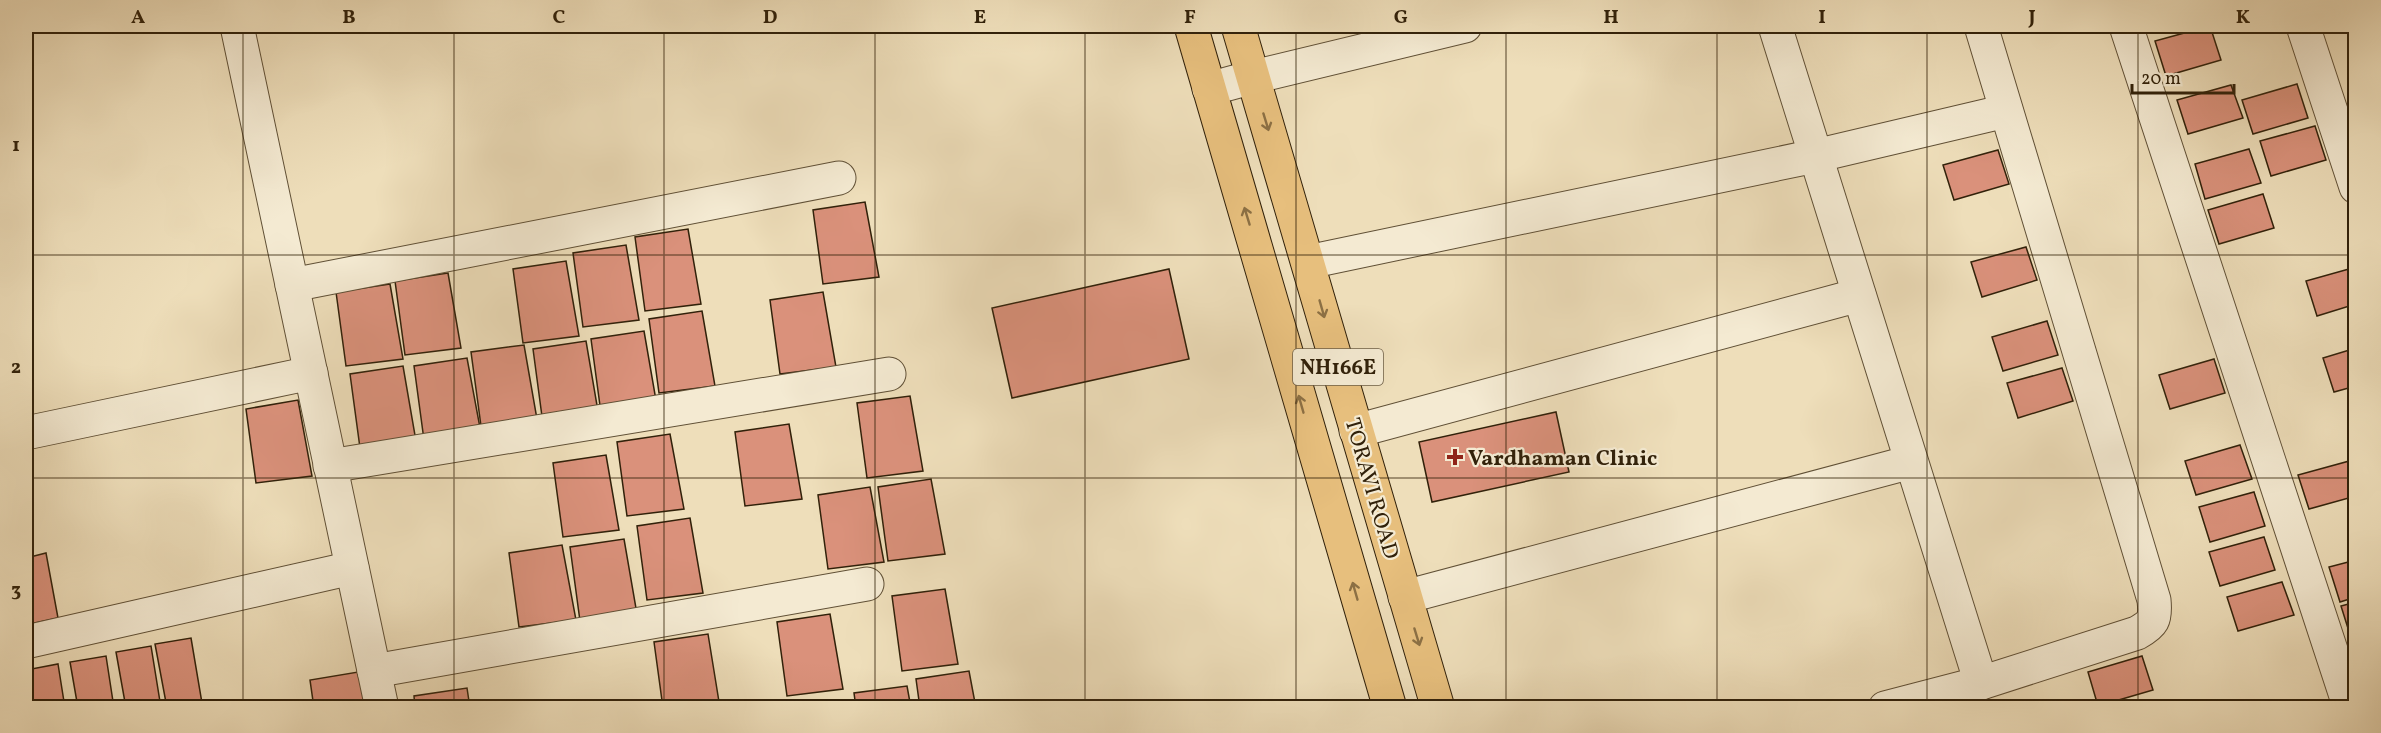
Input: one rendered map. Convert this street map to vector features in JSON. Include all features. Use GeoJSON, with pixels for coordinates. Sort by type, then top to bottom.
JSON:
{"type":"FeatureCollection","features":[{"type":"Feature","properties":{"kind":"highway","name":"TORAVI ROAD"},"geometry":{"type":"LineString","coordinates":[[1191,26],[1390,708]]}},
{"type":"Feature","properties":{"kind":"highway","name":"TORAVI ROAD"},"geometry":{"type":"LineString","coordinates":[[1238,26],[1438,708]]}},
{"type":"Feature","properties":{"kind":"street"},"geometry":{"type":"LineString","coordinates":[[237,26],[381,708]]}},
{"type":"Feature","properties":{"kind":"street"},"geometry":{"type":"LineString","coordinates":[[1209,90],[1253,77],[1465,26]]}},
{"type":"Feature","properties":{"kind":"street"},"geometry":{"type":"LineString","coordinates":[[1775,26],[1981,683]]}},
{"type":"Feature","properties":{"kind":"street"},"geometry":{"type":"LineString","coordinates":[[1885,708],[1981,683],[2137,633],[2150,626],[2156,614],[2154,600],[1980,26]]}},
{"type":"Feature","properties":{"kind":"street"},"geometry":{"type":"LineString","coordinates":[[2126,26],[2350,708]]}},
{"type":"Feature","properties":{"kind":"street"},"geometry":{"type":"LineString","coordinates":[[2303,26],[2355,187]]}},
{"type":"Feature","properties":{"kind":"street"},"geometry":{"type":"LineString","coordinates":[[1308,262],[1815,156],[2006,111]]}},
{"type":"Feature","properties":{"kind":"street"},"geometry":{"type":"LineString","coordinates":[[292,285],[839,178]]}},
{"type":"Feature","properties":{"kind":"street"},"geometry":{"type":"LineString","coordinates":[[1356,431],[1859,295]]}},
{"type":"Feature","properties":{"kind":"street"},"geometry":{"type":"LineString","coordinates":[[26,434],[311,373]]}},
{"type":"Feature","properties":{"kind":"street"},"geometry":{"type":"LineString","coordinates":[[330,466],[889,374]]}},
{"type":"Feature","properties":{"kind":"street"},"geometry":{"type":"LineString","coordinates":[[1405,597],[1911,462]]}},
{"type":"Feature","properties":{"kind":"street"},"geometry":{"type":"LineString","coordinates":[[26,642],[352,568]]}},
{"type":"Feature","properties":{"kind":"street"},"geometry":{"type":"LineString","coordinates":[[374,671],[867,584]]}},
{"type":"Feature","properties":{"kind":"building"},"geometry":{"type":"Polygon","coordinates":[[[2210,26],[2221,60],[2166,76],[2155,41],[2210,26]]]}},
{"type":"Feature","properties":{"kind":"building"},"geometry":{"type":"Polygon","coordinates":[[[2297,84],[2308,118],[2253,134],[2242,100],[2297,84]]]}},
{"type":"Feature","properties":{"kind":"building"},"geometry":{"type":"Polygon","coordinates":[[[2231,85],[2243,118],[2188,134],[2177,100],[2231,85]]]}},
{"type":"Feature","properties":{"kind":"building"},"geometry":{"type":"Polygon","coordinates":[[[2315,126],[2326,160],[2271,176],[2260,141],[2315,126]]]}},
{"type":"Feature","properties":{"kind":"building"},"geometry":{"type":"Polygon","coordinates":[[[2249,149],[2261,183],[2205,199],[2195,164],[2249,149]]]}},
{"type":"Feature","properties":{"kind":"building"},"geometry":{"type":"Polygon","coordinates":[[[1998,150],[2009,184],[1954,200],[1943,165],[1998,150]]]}},
{"type":"Feature","properties":{"kind":"building"},"geometry":{"type":"Polygon","coordinates":[[[2263,194],[2274,228],[2219,244],[2208,210],[2263,194]]]}},
{"type":"Feature","properties":{"kind":"building"},"geometry":{"type":"Polygon","coordinates":[[[865,202],[879,277],[823,284],[813,210],[865,202]]]}},
{"type":"Feature","properties":{"kind":"building"},"geometry":{"type":"Polygon","coordinates":[[[688,229],[701,304],[645,311],[635,237],[688,229]]]}},
{"type":"Feature","properties":{"kind":"building"},"geometry":{"type":"Polygon","coordinates":[[[626,245],[639,320],[583,327],[573,253],[626,245]]]}},
{"type":"Feature","properties":{"kind":"building"},"geometry":{"type":"Polygon","coordinates":[[[2026,247],[2037,280],[1982,297],[1971,262],[2026,247]]]}},
{"type":"Feature","properties":{"kind":"building"},"geometry":{"type":"Polygon","coordinates":[[[566,261],[579,336],[523,343],[513,269],[566,261]]]}},
{"type":"Feature","properties":{"kind":"building"},"geometry":{"type":"Polygon","coordinates":[[[2356,267],[2356,304],[2317,316],[2306,281],[2356,267]]]}},
{"type":"Feature","properties":{"kind":"building"},"geometry":{"type":"Polygon","coordinates":[[[1169,269],[1189,359],[1012,398],[992,308],[1169,269]]]}},
{"type":"Feature","properties":{"kind":"building"},"geometry":{"type":"Polygon","coordinates":[[[448,273],[461,348],[405,355],[395,281],[448,273]]]}},
{"type":"Feature","properties":{"kind":"building"},"geometry":{"type":"Polygon","coordinates":[[[390,284],[403,359],[346,366],[336,292],[390,284]]]}},
{"type":"Feature","properties":{"kind":"building"},"geometry":{"type":"Polygon","coordinates":[[[823,292],[836,367],[780,374],[770,300],[823,292]]]}},
{"type":"Feature","properties":{"kind":"building"},"geometry":{"type":"Polygon","coordinates":[[[702,311],[715,386],[659,393],[649,319],[702,311]]]}},
{"type":"Feature","properties":{"kind":"building"},"geometry":{"type":"Polygon","coordinates":[[[2047,321],[2058,355],[2003,371],[1992,337],[2047,321]]]}},
{"type":"Feature","properties":{"kind":"building"},"geometry":{"type":"Polygon","coordinates":[[[644,331],[657,406],[601,413],[591,339],[644,331]]]}},
{"type":"Feature","properties":{"kind":"building"},"geometry":{"type":"Polygon","coordinates":[[[586,341],[599,417],[543,424],[533,349],[586,341]]]}},
{"type":"Feature","properties":{"kind":"building"},"geometry":{"type":"Polygon","coordinates":[[[524,345],[537,419],[481,426],[471,352],[524,345]]]}},
{"type":"Feature","properties":{"kind":"building"},"geometry":{"type":"Polygon","coordinates":[[[2356,348],[2356,386],[2334,392],[2323,358],[2356,348]]]}},
{"type":"Feature","properties":{"kind":"building"},"geometry":{"type":"Polygon","coordinates":[[[467,358],[481,433],[424,440],[414,366],[467,358]]]}},
{"type":"Feature","properties":{"kind":"building"},"geometry":{"type":"Polygon","coordinates":[[[2214,359],[2225,393],[2170,409],[2159,375],[2214,359]]]}},
{"type":"Feature","properties":{"kind":"building"},"geometry":{"type":"Polygon","coordinates":[[[403,366],[416,441],[360,448],[350,374],[403,366]]]}},
{"type":"Feature","properties":{"kind":"building"},"geometry":{"type":"Polygon","coordinates":[[[2062,368],[2073,401],[2018,418],[2007,383],[2062,368]]]}},
{"type":"Feature","properties":{"kind":"building"},"geometry":{"type":"Polygon","coordinates":[[[910,396],[923,471],[867,478],[857,403],[910,396]]]}},
{"type":"Feature","properties":{"kind":"building"},"geometry":{"type":"Polygon","coordinates":[[[298,400],[312,476],[256,483],[246,409],[298,400]]]}},
{"type":"Feature","properties":{"kind":"building"},"geometry":{"type":"Polygon","coordinates":[[[1556,412],[1569,472],[1432,502],[1419,442],[1556,412]]]}},
{"type":"Feature","properties":{"kind":"building"},"geometry":{"type":"Polygon","coordinates":[[[789,424],[802,499],[745,506],[735,432],[789,424]]]}},
{"type":"Feature","properties":{"kind":"building"},"geometry":{"type":"Polygon","coordinates":[[[670,434],[684,509],[627,516],[617,442],[670,434]]]}},
{"type":"Feature","properties":{"kind":"building"},"geometry":{"type":"Polygon","coordinates":[[[2240,445],[2252,479],[2196,495],[2185,461],[2240,445]]]}},
{"type":"Feature","properties":{"kind":"building"},"geometry":{"type":"Polygon","coordinates":[[[606,455],[619,530],[563,537],[553,463],[606,455]]]}},
{"type":"Feature","properties":{"kind":"building"},"geometry":{"type":"Polygon","coordinates":[[[2353,460],[2356,466],[2356,496],[2309,509],[2298,475],[2353,460]]]}},
{"type":"Feature","properties":{"kind":"building"},"geometry":{"type":"Polygon","coordinates":[[[931,479],[945,554],[888,561],[878,487],[931,479]]]}},
{"type":"Feature","properties":{"kind":"building"},"geometry":{"type":"Polygon","coordinates":[[[870,487],[884,562],[828,569],[818,495],[870,487]]]}},
{"type":"Feature","properties":{"kind":"building"},"geometry":{"type":"Polygon","coordinates":[[[2254,492],[2265,526],[2210,542],[2199,507],[2254,492]]]}},
{"type":"Feature","properties":{"kind":"building"},"geometry":{"type":"Polygon","coordinates":[[[690,518],[703,593],[647,600],[637,526],[690,518]]]}},
{"type":"Feature","properties":{"kind":"building"},"geometry":{"type":"Polygon","coordinates":[[[2264,537],[2275,570],[2220,586],[2209,552],[2264,537]]]}},
{"type":"Feature","properties":{"kind":"building"},"geometry":{"type":"Polygon","coordinates":[[[624,539],[637,614],[580,621],[570,547],[624,539]]]}},
{"type":"Feature","properties":{"kind":"building"},"geometry":{"type":"Polygon","coordinates":[[[562,545],[576,620],[519,627],[509,553],[562,545]]]}},
{"type":"Feature","properties":{"kind":"building"},"geometry":{"type":"Polygon","coordinates":[[[46,553],[58,618],[26,625],[26,558],[46,553]]]}},
{"type":"Feature","properties":{"kind":"building"},"geometry":{"type":"Polygon","coordinates":[[[2356,560],[2356,597],[2340,602],[2329,567],[2356,560]]]}},
{"type":"Feature","properties":{"kind":"building"},"geometry":{"type":"Polygon","coordinates":[[[2282,582],[2294,615],[2238,631],[2227,597],[2282,582]]]}},
{"type":"Feature","properties":{"kind":"building"},"geometry":{"type":"Polygon","coordinates":[[[945,589],[958,664],[902,671],[892,596],[945,589]]]}},
{"type":"Feature","properties":{"kind":"building"},"geometry":{"type":"Polygon","coordinates":[[[2356,602],[2356,640],[2352,641],[2341,606],[2356,602]]]}},
{"type":"Feature","properties":{"kind":"building"},"geometry":{"type":"Polygon","coordinates":[[[830,614],[843,689],[787,696],[777,622],[830,614]]]}},
{"type":"Feature","properties":{"kind":"building"},"geometry":{"type":"Polygon","coordinates":[[[708,634],[720,708],[663,708],[654,642],[708,634]]]}},
{"type":"Feature","properties":{"kind":"building"},"geometry":{"type":"Polygon","coordinates":[[[191,638],[202,703],[167,708],[155,644],[191,638]]]}},
{"type":"Feature","properties":{"kind":"building"},"geometry":{"type":"Polygon","coordinates":[[[151,646],[161,708],[126,708],[116,652],[151,646]]]}},
{"type":"Feature","properties":{"kind":"building"},"geometry":{"type":"Polygon","coordinates":[[[106,656],[114,708],[78,708],[70,662],[106,656]]]}},
{"type":"Feature","properties":{"kind":"building"},"geometry":{"type":"Polygon","coordinates":[[[2142,656],[2153,690],[2098,706],[2088,672],[2142,656]]]}},
{"type":"Feature","properties":{"kind":"building"},"geometry":{"type":"Polygon","coordinates":[[[58,664],[65,708],[29,708],[26,670],[58,664]]]}},
{"type":"Feature","properties":{"kind":"building"},"geometry":{"type":"Polygon","coordinates":[[[364,671],[370,708],[314,708],[310,680],[364,671]]]}},
{"type":"Feature","properties":{"kind":"building"},"geometry":{"type":"Polygon","coordinates":[[[969,671],[976,708],[920,708],[916,679],[969,671]]]}},
{"type":"Feature","properties":{"kind":"building"},"geometry":{"type":"Polygon","coordinates":[[[907,686],[911,708],[856,708],[854,693],[907,686]]]}},
{"type":"Feature","properties":{"kind":"building"},"geometry":{"type":"Polygon","coordinates":[[[467,688],[470,708],[415,708],[414,696],[467,688]]]}},
{"type":"Feature","properties":{"kind":"place","name":"Vardhaman Clinic"},"geometry":{"type":"Point","coordinates":[1455,457]}}]}
